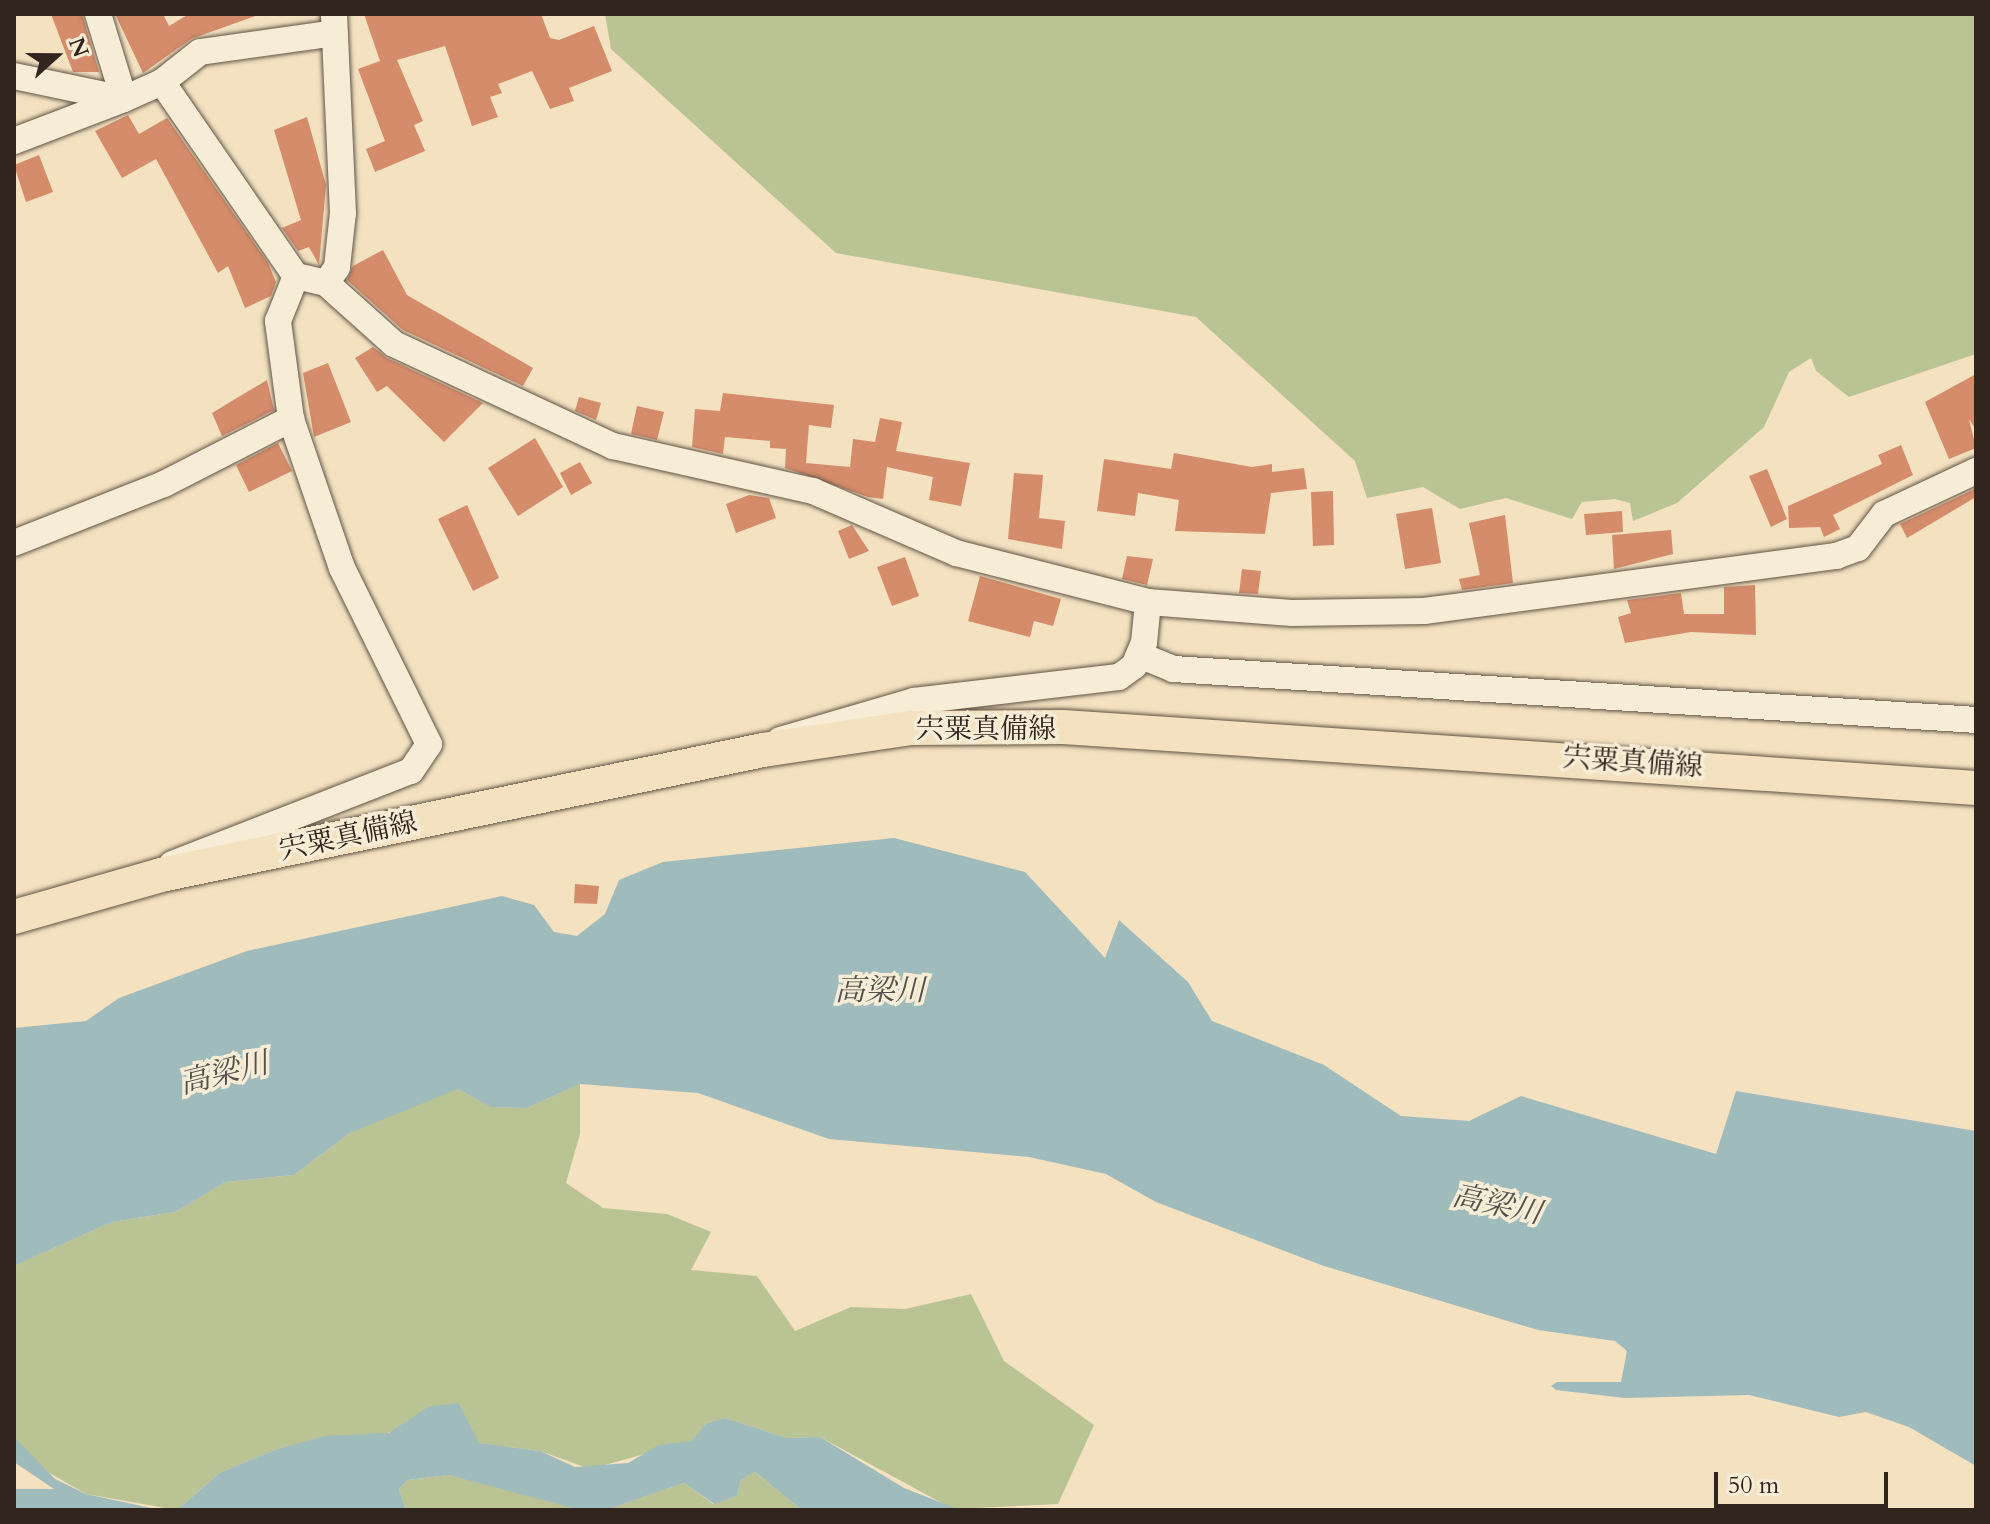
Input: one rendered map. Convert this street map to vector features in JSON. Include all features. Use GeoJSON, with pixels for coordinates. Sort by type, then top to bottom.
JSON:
{"type":"FeatureCollection","features":[{"type":"Feature","properties":{"kind":"main road","name":"宍粟真備線"},"geometry":{"type":"LineString","coordinates":[[14,917],[161,875],[763,750],[911,728],[1063,727],[1971,784]]}},
{"type":"Feature","properties":{"kind":"street"},"geometry":{"type":"LineString","coordinates":[[98,14],[124,99]]}},
{"type":"Feature","properties":{"kind":"street"},"geometry":{"type":"LineString","coordinates":[[14,141],[162,82],[200,52],[335,24],[343,213],[337,267],[326,283]]}},
{"type":"Feature","properties":{"kind":"street"},"geometry":{"type":"LineString","coordinates":[[14,76],[124,99]]}},
{"type":"Feature","properties":{"kind":"street"},"geometry":{"type":"LineString","coordinates":[[162,82],[296,276],[326,283],[394,344],[586,435],[813,491],[956,553],[1148,602],[1292,613],[1424,611],[1836,556],[1858,548],[1884,514],[1976,471]]}},
{"type":"Feature","properties":{"kind":"street"},"geometry":{"type":"LineString","coordinates":[[161,875],[180,857],[390,780],[425,759],[421,717],[342,568],[291,419],[278,321],[296,276]]}},
{"type":"Feature","properties":{"kind":"street"},"geometry":{"type":"LineString","coordinates":[[14,543],[164,484],[291,419]]}},
{"type":"Feature","properties":{"kind":"street"},"geometry":{"type":"LineString","coordinates":[[763,750],[831,719],[914,701],[1119,677],[1139,655],[1148,602]]}},
{"type":"Feature","properties":{"kind":"street"},"geometry":{"type":"LineString","coordinates":[[1139,655],[1173,669],[1976,720]]}},
{"type":"Feature","properties":{"kind":"green space"},"geometry":{"type":"Polygon","coordinates":[[[605,14],[1976,14],[1976,354],[1849,397],[1816,371],[1811,358],[1789,372],[1764,427],[1677,503],[1633,521],[1630,503],[1615,499],[1582,502],[1572,519],[1506,498],[1460,509],[1423,487],[1367,498],[1355,461],[1196,317],[836,253],[611,49],[605,14]]]}},
{"type":"Feature","properties":{"kind":"green space"},"geometry":{"type":"Polygon","coordinates":[[[580,1084],[580,1134],[566,1183],[603,1208],[667,1214],[711,1232],[691,1270],[757,1276],[795,1331],[851,1307],[905,1309],[971,1294],[1004,1361],[1094,1425],[1058,1504],[953,1509],[820,1437],[787,1438],[725,1418],[707,1423],[692,1441],[590,1469],[540,1451],[478,1443],[459,1403],[388,1433],[275,1450],[221,1472],[177,1510],[86,1494],[41,1468],[14,1437],[14,1266],[112,1222],[175,1212],[226,1182],[294,1175],[350,1133],[412,1104],[458,1089],[492,1107],[527,1108],[580,1084]]]}},
{"type":"Feature","properties":{"kind":"green space"},"geometry":{"type":"Polygon","coordinates":[[[755,1472],[802,1510],[606,1510],[684,1483],[713,1504],[737,1496],[741,1480],[755,1472]]]}},
{"type":"Feature","properties":{"kind":"green space"},"geometry":{"type":"Polygon","coordinates":[[[449,1475],[536,1494],[580,1510],[406,1510],[399,1489],[408,1480],[449,1475]]]}},
{"type":"Feature","properties":{"kind":"water","name":"高梁川"},"geometry":{"type":"Polygon","coordinates":[[[894,838],[1025,872],[1105,958],[1119,920],[1188,982],[1212,1021],[1324,1065],[1401,1116],[1469,1121],[1521,1096],[1716,1154],[1736,1091],[1976,1131],[1976,1466],[1909,1427],[1866,1412],[1839,1417],[1749,1395],[1625,1398],[1556,1390],[1551,1386],[1557,1382],[1621,1382],[1627,1351],[1615,1341],[1538,1330],[1324,1266],[1156,1202],[1106,1174],[1029,1157],[829,1139],[698,1093],[580,1084],[527,1108],[491,1107],[458,1089],[350,1133],[294,1175],[226,1182],[175,1212],[112,1222],[14,1266],[14,1028],[86,1021],[119,998],[247,951],[502,896],[534,905],[554,932],[577,936],[605,914],[619,880],[663,862],[894,838]]]}},
{"type":"Feature","properties":{"kind":"water"},"geometry":{"type":"Polygon","coordinates":[[[459,1403],[479,1443],[540,1451],[575,1467],[628,1463],[659,1445],[691,1441],[707,1423],[725,1418],[787,1438],[820,1437],[904,1488],[960,1510],[802,1510],[755,1472],[741,1480],[737,1496],[714,1504],[684,1483],[606,1510],[580,1510],[449,1475],[408,1480],[399,1489],[406,1510],[177,1510],[221,1472],[275,1450],[325,1436],[389,1433],[428,1407],[459,1403]]]}},
{"type":"Feature","properties":{"kind":"water"},"geometry":{"type":"Polygon","coordinates":[[[14,1437],[55,1479],[86,1494],[160,1510],[14,1510],[14,1489],[54,1489],[14,1462],[14,1437]]]}},
{"type":"Feature","properties":{"kind":"building"},"geometry":{"type":"Polygon","coordinates":[[[51,14],[82,14],[99,72],[73,72],[51,14]]]}},
{"type":"Feature","properties":{"kind":"building"},"geometry":{"type":"Polygon","coordinates":[[[115,14],[163,14],[169,26],[189,14],[261,14],[191,39],[143,73],[115,14]]]}},
{"type":"Feature","properties":{"kind":"building"},"geometry":{"type":"Polygon","coordinates":[[[364,14],[541,14],[550,38],[559,40],[594,26],[612,71],[569,88],[574,101],[550,109],[532,71],[498,84],[502,93],[490,97],[498,117],[472,126],[445,46],[397,60],[423,121],[414,125],[425,151],[375,172],[366,149],[385,141],[358,69],[380,61],[364,14]]]}},
{"type":"Feature","properties":{"kind":"building"},"geometry":{"type":"Polygon","coordinates":[[[128,115],[139,134],[167,118],[268,263],[276,282],[271,296],[245,308],[228,266],[218,273],[156,159],[122,178],[95,131],[128,115]]]}},
{"type":"Feature","properties":{"kind":"building"},"geometry":{"type":"Polygon","coordinates":[[[307,117],[326,185],[319,265],[309,247],[298,251],[282,228],[301,220],[274,130],[307,117]]]}},
{"type":"Feature","properties":{"kind":"building"},"geometry":{"type":"Polygon","coordinates":[[[39,155],[53,192],[26,202],[14,165],[39,155]]]}},
{"type":"Feature","properties":{"kind":"building"},"geometry":{"type":"Polygon","coordinates":[[[383,250],[407,295],[533,368],[523,386],[403,330],[347,280],[353,266],[383,250]]]}},
{"type":"Feature","properties":{"kind":"building"},"geometry":{"type":"Polygon","coordinates":[[[373,347],[387,358],[483,403],[444,442],[387,386],[377,392],[355,358],[373,347]]]}},
{"type":"Feature","properties":{"kind":"building"},"geometry":{"type":"Polygon","coordinates":[[[328,363],[351,422],[314,437],[303,373],[328,363]]]}},
{"type":"Feature","properties":{"kind":"building"},"geometry":{"type":"Polygon","coordinates":[[[1976,374],[1976,430],[1969,419],[1976,448],[1949,459],[1925,402],[1976,374]]]}},
{"type":"Feature","properties":{"kind":"building"},"geometry":{"type":"Polygon","coordinates":[[[267,380],[274,410],[222,436],[212,413],[267,380]]]}},
{"type":"Feature","properties":{"kind":"building"},"geometry":{"type":"Polygon","coordinates":[[[723,393],[834,405],[831,428],[809,425],[806,463],[850,467],[853,439],[875,442],[880,418],[902,422],[896,451],[970,463],[961,506],[929,500],[933,477],[887,467],[883,499],[868,497],[785,468],[786,449],[770,448],[770,441],[725,437],[723,454],[692,447],[695,409],[720,411],[723,393]]]}},
{"type":"Feature","properties":{"kind":"building"},"geometry":{"type":"Polygon","coordinates":[[[579,397],[601,403],[596,420],[575,411],[579,397]]]}},
{"type":"Feature","properties":{"kind":"building"},"geometry":{"type":"Polygon","coordinates":[[[637,406],[664,412],[657,440],[631,434],[637,406]]]}},
{"type":"Feature","properties":{"kind":"building"},"geometry":{"type":"Polygon","coordinates":[[[535,438],[563,487],[518,516],[488,468],[535,438]]]}},
{"type":"Feature","properties":{"kind":"building"},"geometry":{"type":"Polygon","coordinates":[[[278,443],[292,471],[249,492],[236,465],[278,443]]]}},
{"type":"Feature","properties":{"kind":"building"},"geometry":{"type":"Polygon","coordinates":[[[1901,445],[1913,475],[1833,515],[1840,529],[1824,537],[1820,527],[1789,528],[1788,506],[1882,464],[1878,455],[1901,445]]]}},
{"type":"Feature","properties":{"kind":"building"},"geometry":{"type":"Polygon","coordinates":[[[1174,453],[1252,467],[1272,464],[1272,472],[1304,468],[1307,489],[1271,493],[1265,534],[1175,531],[1179,500],[1138,493],[1135,516],[1097,511],[1104,459],[1171,469],[1174,453]]]}},
{"type":"Feature","properties":{"kind":"building"},"geometry":{"type":"Polygon","coordinates":[[[580,462],[592,483],[571,495],[560,473],[580,462]]]}},
{"type":"Feature","properties":{"kind":"building"},"geometry":{"type":"Polygon","coordinates":[[[1767,469],[1787,519],[1771,527],[1749,476],[1767,469]]]}},
{"type":"Feature","properties":{"kind":"building"},"geometry":{"type":"Polygon","coordinates":[[[1014,473],[1043,475],[1039,518],[1065,521],[1062,549],[1008,539],[1014,473]]]}},
{"type":"Feature","properties":{"kind":"building"},"geometry":{"type":"Polygon","coordinates":[[[1975,489],[1976,497],[1907,538],[1900,524],[1975,489]]]}},
{"type":"Feature","properties":{"kind":"building"},"geometry":{"type":"Polygon","coordinates":[[[1333,491],[1334,545],[1313,546],[1311,492],[1333,491]]]}},
{"type":"Feature","properties":{"kind":"building"},"geometry":{"type":"Polygon","coordinates":[[[749,495],[769,498],[776,518],[736,533],[726,504],[749,495]]]}},
{"type":"Feature","properties":{"kind":"building"},"geometry":{"type":"Polygon","coordinates":[[[467,505],[499,578],[473,591],[438,519],[467,505]]]}},
{"type":"Feature","properties":{"kind":"building"},"geometry":{"type":"Polygon","coordinates":[[[1432,508],[1441,563],[1405,569],[1396,514],[1432,508]]]}},
{"type":"Feature","properties":{"kind":"building"},"geometry":{"type":"Polygon","coordinates":[[[1622,511],[1623,532],[1586,535],[1584,514],[1622,511]]]}},
{"type":"Feature","properties":{"kind":"building"},"geometry":{"type":"Polygon","coordinates":[[[1505,515],[1513,583],[1462,590],[1459,579],[1480,575],[1469,523],[1505,515]]]}},
{"type":"Feature","properties":{"kind":"building"},"geometry":{"type":"Polygon","coordinates":[[[852,525],[869,551],[849,559],[838,531],[852,525]]]}},
{"type":"Feature","properties":{"kind":"building"},"geometry":{"type":"Polygon","coordinates":[[[1671,530],[1673,554],[1614,569],[1612,535],[1671,530]]]}},
{"type":"Feature","properties":{"kind":"building"},"geometry":{"type":"Polygon","coordinates":[[[1127,556],[1153,559],[1147,585],[1122,579],[1127,556]]]}},
{"type":"Feature","properties":{"kind":"building"},"geometry":{"type":"Polygon","coordinates":[[[905,557],[919,596],[892,606],[877,567],[905,557]]]}},
{"type":"Feature","properties":{"kind":"building"},"geometry":{"type":"Polygon","coordinates":[[[1242,569],[1261,571],[1258,594],[1239,593],[1242,569]]]}},
{"type":"Feature","properties":{"kind":"building"},"geometry":{"type":"Polygon","coordinates":[[[980,576],[1061,599],[1053,626],[1034,621],[1030,637],[968,621],[980,576]]]}},
{"type":"Feature","properties":{"kind":"building"},"geometry":{"type":"Polygon","coordinates":[[[1755,585],[1756,635],[1691,632],[1625,643],[1618,617],[1631,613],[1627,600],[1681,593],[1684,614],[1724,614],[1724,587],[1755,585]]]}},
{"type":"Feature","properties":{"kind":"building"},"geometry":{"type":"Polygon","coordinates":[[[575,884],[599,886],[597,904],[574,903],[575,884]]]}}]}
